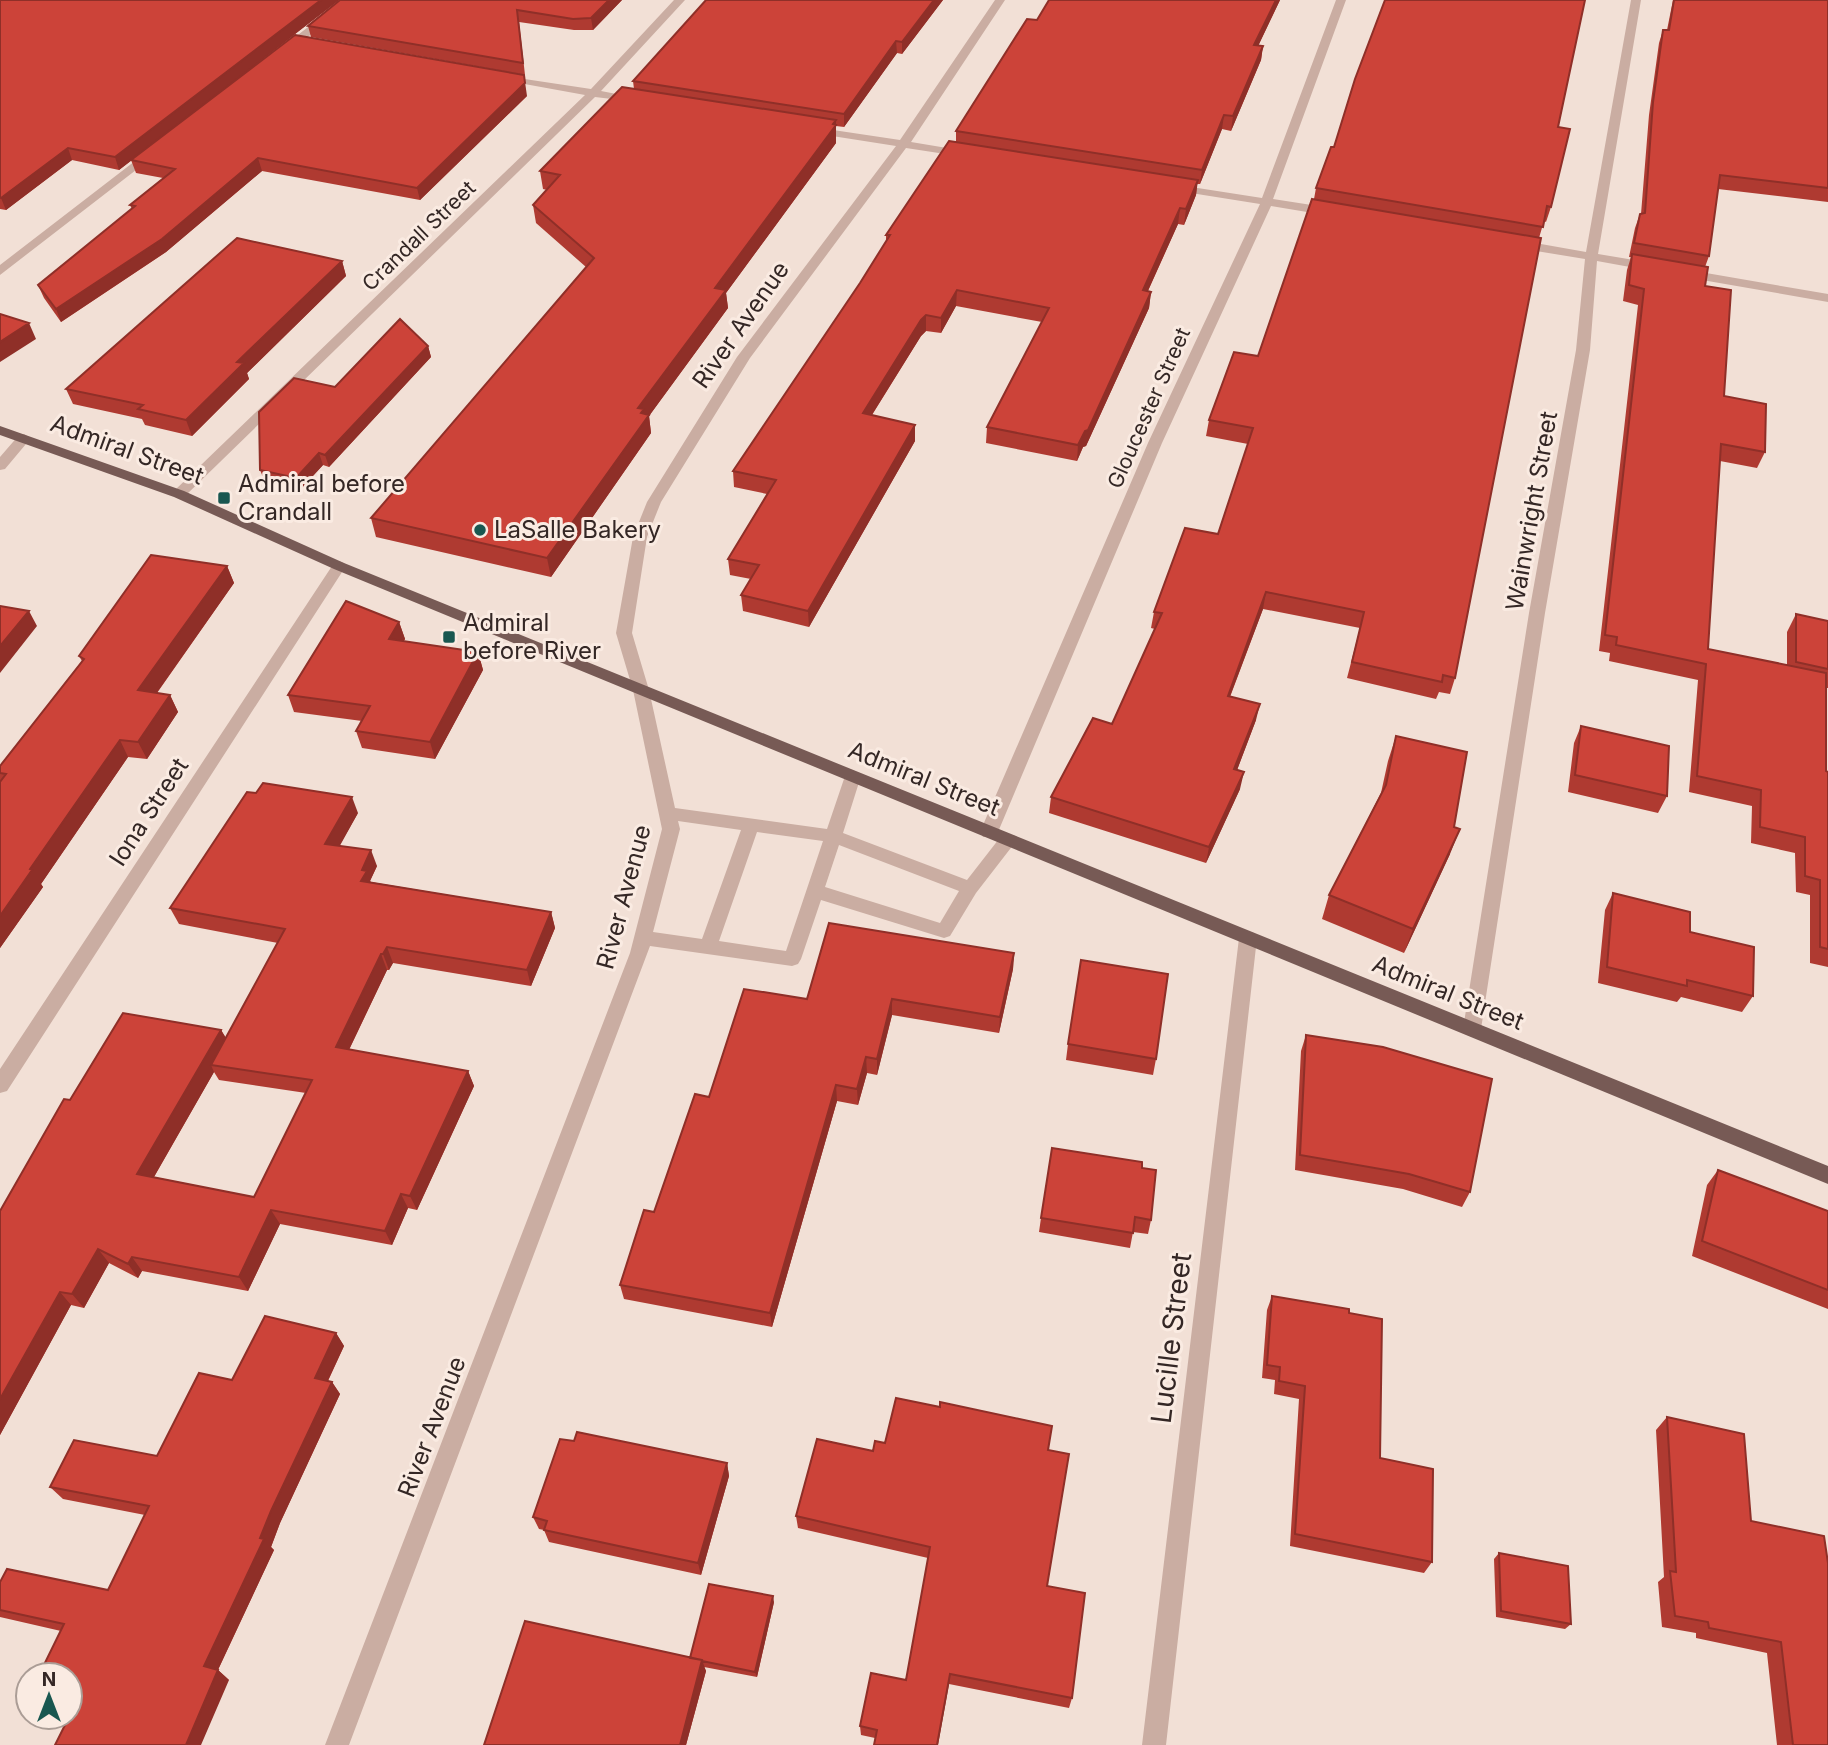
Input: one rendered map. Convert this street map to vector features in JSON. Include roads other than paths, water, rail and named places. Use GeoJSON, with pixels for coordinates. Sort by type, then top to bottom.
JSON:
{"type":"FeatureCollection","features":[{"type":"Feature","properties":{"kind":"main road","name":"Admiral Street"},"geometry":{"type":"LineString","coordinates":[[0,430],[179,494],[339,566],[1828,1175]]}},
{"type":"Feature","properties":{"kind":"street"},"geometry":{"type":"LineString","coordinates":[[275,58],[349,0]]}},
{"type":"Feature","properties":{"kind":"street","name":"Crandall Street"},"geometry":{"type":"LineString","coordinates":[[179,494],[593,93],[680,0]]}},
{"type":"Feature","properties":{"kind":"street","name":"River Avenue"},"geometry":{"type":"LineString","coordinates":[[337,1745],[643,938],[671,829],[641,690],[624,633],[640,537],[654,502],[744,357],[903,145],[1000,0]]}},
{"type":"Feature","properties":{"kind":"street","name":"Gloucester Street"},"geometry":{"type":"LineString","coordinates":[[989,832],[1156,443],[1267,201],[1341,0]]}},
{"type":"Feature","properties":{"kind":"street","name":"Wainwright Street"},"geometry":{"type":"LineString","coordinates":[[1472,1030],[1537,613],[1583,350],[1591,257],[1636,0]]}},
{"type":"Feature","properties":{"kind":"street"},"geometry":{"type":"LineString","coordinates":[[297,41],[311,43]]}},
{"type":"Feature","properties":{"kind":"street"},"geometry":{"type":"LineString","coordinates":[[485,74],[647,102]]}},
{"type":"Feature","properties":{"kind":"street"},"geometry":{"type":"LineString","coordinates":[[796,127],[984,157]]}},
{"type":"Feature","properties":{"kind":"street"},"geometry":{"type":"LineString","coordinates":[[0,271],[165,143]]}},
{"type":"Feature","properties":{"kind":"street"},"geometry":{"type":"LineString","coordinates":[[1160,184],[1348,215]]}},
{"type":"Feature","properties":{"kind":"street"},"geometry":{"type":"LineString","coordinates":[[1510,243],[1828,298]]}},
{"type":"Feature","properties":{"kind":"street"},"geometry":{"type":"LineString","coordinates":[[0,466],[24,438]]}},
{"type":"Feature","properties":{"kind":"street","name":"Iona Street"},"geometry":{"type":"LineString","coordinates":[[0,1085],[339,566]]}},
{"type":"Feature","properties":{"kind":"street"},"geometry":{"type":"LineString","coordinates":[[643,938],[792,959],[853,776]]}},
{"type":"Feature","properties":{"kind":"street"},"geometry":{"type":"LineString","coordinates":[[668,813],[833,836],[970,888]]}},
{"type":"Feature","properties":{"kind":"street"},"geometry":{"type":"LineString","coordinates":[[708,947],[751,825]]}},
{"type":"Feature","properties":{"kind":"street"},"geometry":{"type":"LineString","coordinates":[[815,891],[944,931],[970,888],[1008,840]]}},
{"type":"Feature","properties":{"kind":"street","name":"Lucille Street"},"geometry":{"type":"LineString","coordinates":[[1154,1745],[1248,938]]}},
{"type":"Feature","properties":{"kind":"place","name":"Admiral before Crandall"},"geometry":{"type":"Point","coordinates":[224,498]}},
{"type":"Feature","properties":{"kind":"place","name":"LaSalle Bakery"},"geometry":{"type":"Point","coordinates":[480,530]}},
{"type":"Feature","properties":{"kind":"place","name":"Admiral before River"},"geometry":{"type":"Point","coordinates":[449,637]}}]}
